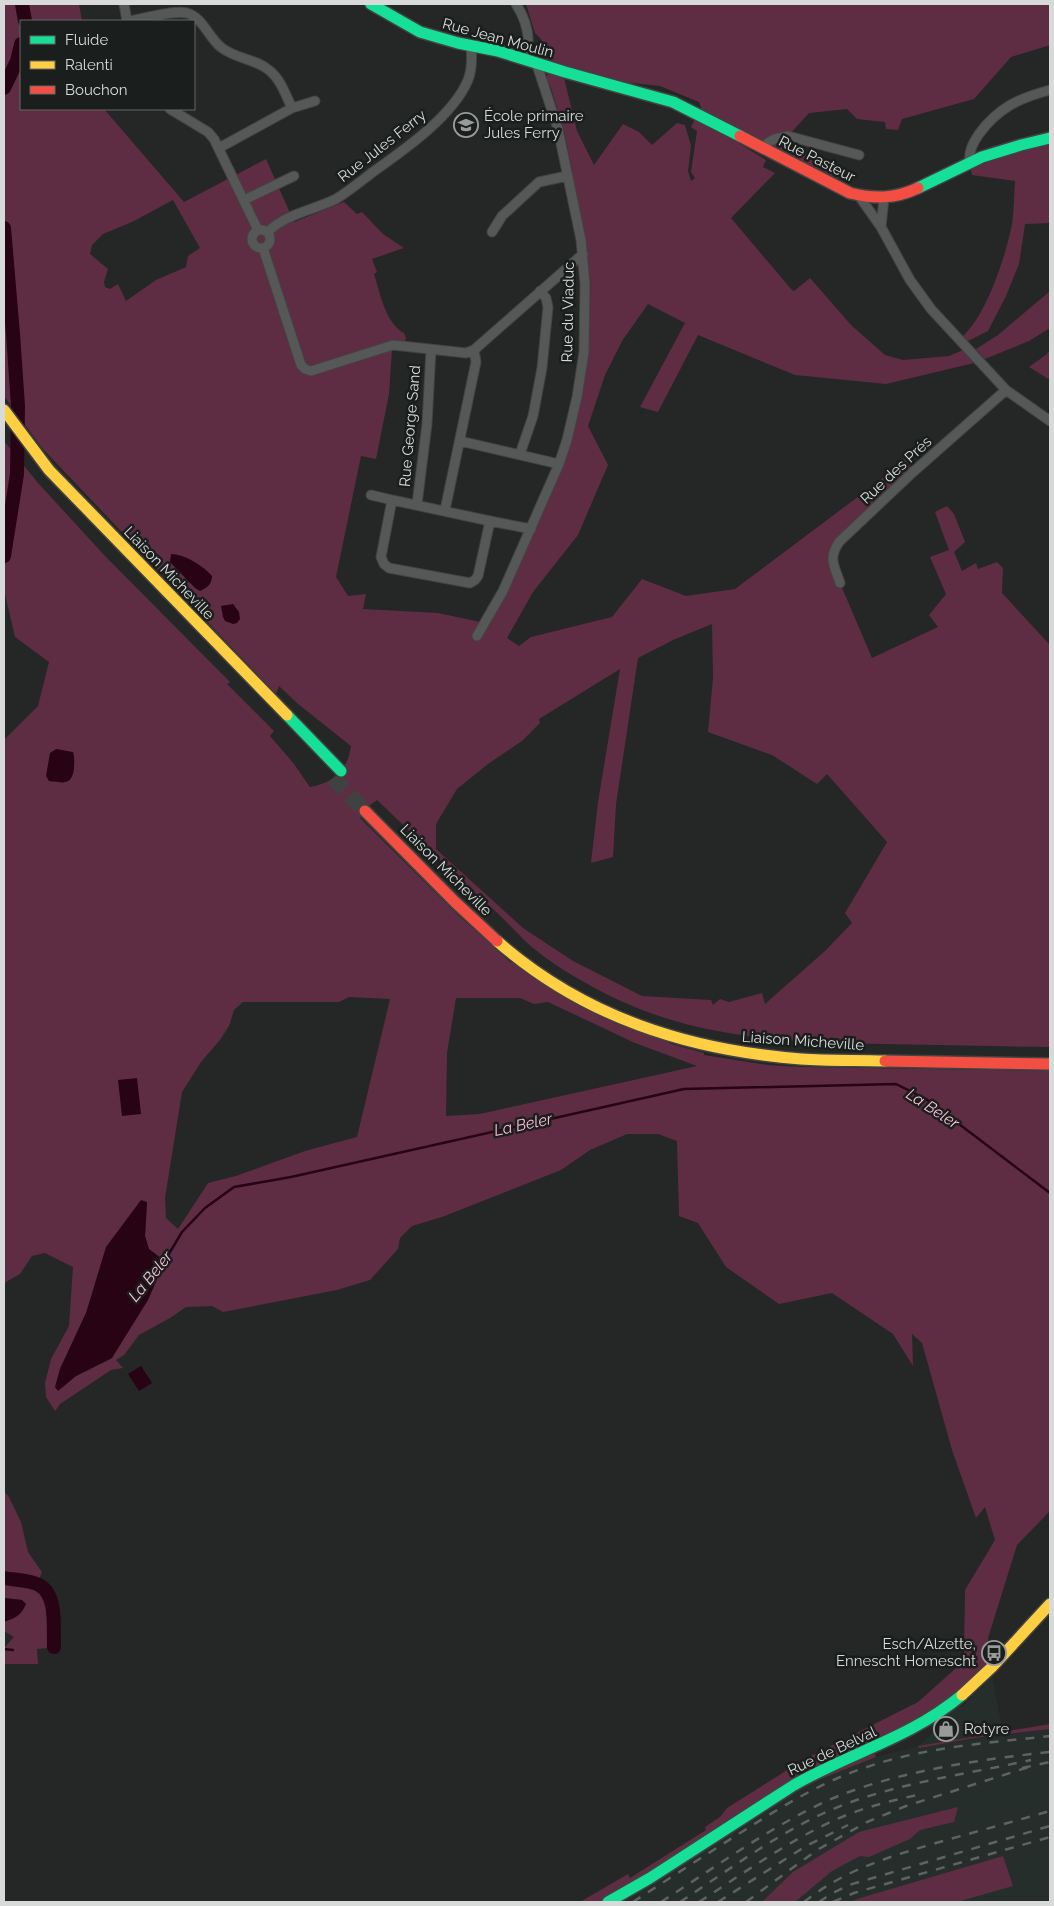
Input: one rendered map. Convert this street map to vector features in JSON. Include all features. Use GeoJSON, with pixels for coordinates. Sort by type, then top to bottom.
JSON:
{"type":"FeatureCollection","features":[{"type":"Feature","properties":{"kind":"main road","name":"Rue Jean Moulin"},"geometry":{"type":"LineString","coordinates":[[371,4],[420,32],[471,46],[498,51],[565,72]]}},
{"type":"Feature","properties":{"kind":"main road","name":"Rue Pasteur"},"geometry":{"type":"LineString","coordinates":[[565,72],[673,102],[859,196],[884,198],[918,189],[970,163],[1010,148],[1050,138]]}},
{"type":"Feature","properties":{"kind":"main road","name":"Liaison Micheville"},"geometry":{"type":"LineString","coordinates":[[4,410],[8,425],[12,438],[43,478],[112,551],[337,775],[55,476],[24,438],[8,425]]}},
{"type":"Feature","properties":{"kind":"main road","name":"Liaison Micheville"},"geometry":{"type":"LineString","coordinates":[[1050,1054],[814,1050],[769,1047],[708,1038],[649,1020],[604,1001],[560,977],[519,947],[369,808],[465,912],[513,955],[554,984],[600,1009],[640,1027],[673,1038],[707,1046],[769,1056],[813,1059],[1050,1064]]}},
{"type":"Feature","properties":{"kind":"main road","name":"Rue de Belval"},"geometry":{"type":"LineString","coordinates":[[608,1902],[805,1779],[914,1728],[934,1716],[956,1700],[998,1661],[1050,1604]]}},
{"type":"Feature","properties":{"kind":"street"},"geometry":{"type":"LineString","coordinates":[[124,4],[128,20]]}},
{"type":"Feature","properties":{"kind":"street"},"geometry":{"type":"LineString","coordinates":[[516,4],[523,16],[528,31],[530,61]]}},
{"type":"Feature","properties":{"kind":"street"},"geometry":{"type":"LineString","coordinates":[[134,20],[181,12],[190,14],[198,19],[222,49],[260,65],[270,72],[277,80],[292,108]]}},
{"type":"Feature","properties":{"kind":"street","name":"Rue Jules Ferry"},"geometry":{"type":"LineString","coordinates":[[263,231],[279,222],[341,196],[408,147],[432,126],[454,102],[468,79],[472,59],[471,46]]}},
{"type":"Feature","properties":{"kind":"street","name":"Rue du Viaduc"},"geometry":{"type":"LineString","coordinates":[[477,636],[503,591],[532,529],[559,464],[577,396],[584,352],[585,284],[583,254],[558,129],[530,61]]}},
{"type":"Feature","properties":{"kind":"street"},"geometry":{"type":"LineString","coordinates":[[970,163],[971,148],[989,121],[1007,106],[1030,95],[1050,90]]}},
{"type":"Feature","properties":{"kind":"street"},"geometry":{"type":"LineString","coordinates":[[219,148],[292,108],[315,101]]}},
{"type":"Feature","properties":{"kind":"street"},"geometry":{"type":"LineString","coordinates":[[172,110],[208,132],[214,139],[244,200],[270,241],[263,248]]}},
{"type":"Feature","properties":{"kind":"street","name":"Rue Pasteur"},"geometry":{"type":"LineString","coordinates":[[763,148],[767,143],[777,138],[788,136],[859,155]]}},
{"type":"Feature","properties":{"kind":"street"},"geometry":{"type":"LineString","coordinates":[[244,200],[294,176]]}},
{"type":"Feature","properties":{"kind":"street"},"geometry":{"type":"LineString","coordinates":[[492,232],[502,216],[538,182],[567,176]]}},
{"type":"Feature","properties":{"kind":"street"},"geometry":{"type":"LineString","coordinates":[[859,196],[880,227],[910,280],[931,308],[1006,390],[1050,421]]}},
{"type":"Feature","properties":{"kind":"street"},"geometry":{"type":"LineString","coordinates":[[880,227],[884,198]]}},
{"type":"Feature","properties":{"kind":"street"},"geometry":{"type":"LineString","coordinates":[[263,231],[253,234],[252,241],[256,247],[263,248]]}},
{"type":"Feature","properties":{"kind":"street"},"geometry":{"type":"LineString","coordinates":[[263,248],[301,365],[311,371],[393,345],[466,353],[474,350],[583,254]]}},
{"type":"Feature","properties":{"kind":"street"},"geometry":{"type":"LineString","coordinates":[[520,454],[533,416],[542,368],[548,307],[546,298],[540,291]]}},
{"type":"Feature","properties":{"kind":"street","name":"Rue George Sand"},"geometry":{"type":"LineString","coordinates":[[417,504],[427,424],[431,350]]}},
{"type":"Feature","properties":{"kind":"street"},"geometry":{"type":"LineString","coordinates":[[444,510],[476,362],[474,350]]}},
{"type":"Feature","properties":{"kind":"street","name":"Rue des Prés"},"geometry":{"type":"LineString","coordinates":[[840,583],[833,563],[832,553],[839,542],[913,472],[1006,390]]}},
{"type":"Feature","properties":{"kind":"street"},"geometry":{"type":"LineString","coordinates":[[460,441],[559,464]]}},
{"type":"Feature","properties":{"kind":"street","name":"Rue George Sand"},"geometry":{"type":"LineString","coordinates":[[371,495],[532,529]]}},
{"type":"Feature","properties":{"kind":"street","name":"Rue George Sand"},"geometry":{"type":"LineString","coordinates":[[392,500],[381,556],[384,564],[389,568],[470,583],[478,576],[490,520]]}},
{"type":"Feature","properties":{"kind":"shaded area"},"geometry":{"type":"Polygon","coordinates":[[[4,4],[79,4],[82,20],[20,20],[20,110],[105,110],[184,202],[266,159],[294,222],[344,202],[357,214],[362,212],[383,234],[404,248],[372,259],[377,272],[374,274],[384,306],[392,322],[404,333],[406,338],[402,350],[392,350],[389,394],[376,459],[361,456],[336,577],[348,596],[366,594],[363,609],[438,613],[485,623],[559,464],[577,397],[585,284],[567,177],[572,170],[564,130],[551,88],[546,79],[548,73],[564,78],[577,131],[594,165],[623,124],[639,132],[652,145],[677,123],[685,125],[691,146],[688,171],[691,181],[695,178],[691,172],[697,131],[691,127],[696,117],[766,160],[763,167],[775,173],[731,218],[791,289],[794,291],[810,278],[851,325],[885,355],[903,360],[949,356],[963,350],[974,363],[886,384],[795,375],[698,335],[658,412],[640,407],[685,323],[648,304],[622,341],[605,375],[588,426],[608,465],[578,535],[533,592],[507,638],[519,646],[531,637],[612,617],[642,579],[686,596],[735,589],[899,466],[904,458],[913,472],[832,553],[840,583],[872,658],[938,627],[929,615],[946,594],[930,557],[949,550],[935,512],[947,506],[954,514],[965,542],[954,552],[962,571],[976,563],[978,569],[997,562],[1003,568],[1002,593],[1050,645],[1050,1047],[811,1042],[741,1035],[673,1021],[639,1009],[606,994],[552,963],[524,940],[377,800],[369,806],[360,818],[460,917],[509,961],[671,1044],[704,1053],[704,1055],[768,1065],[1050,1071],[1050,1511],[1017,1545],[988,1638],[998,1661],[956,1700],[873,1749],[876,1757],[816,1781],[776,1803],[622,1902],[580,1902],[628,1874],[630,1878],[706,1830],[705,1827],[720,1817],[727,1808],[803,1760],[918,1702],[964,1661],[965,1590],[995,1540],[985,1507],[976,1518],[952,1450],[922,1343],[912,1334],[913,1366],[893,1334],[832,1293],[779,1304],[726,1267],[698,1223],[679,1216],[677,1141],[658,1134],[627,1134],[590,1150],[561,1170],[442,1217],[412,1226],[400,1238],[398,1249],[370,1280],[337,1290],[223,1312],[212,1306],[186,1307],[139,1335],[124,1355],[116,1360],[123,1368],[111,1370],[60,1404],[55,1411],[46,1397],[45,1383],[51,1359],[69,1326],[73,1267],[45,1253],[32,1256],[20,1274],[4,1283],[4,740],[38,706],[49,662],[15,637],[4,590],[4,441],[38,483],[106,557],[230,682],[227,684],[274,731],[270,736],[294,764],[310,787],[326,782],[338,774],[347,762],[351,746],[298,704],[279,686],[276,694],[42,448],[4,396],[4,4]],[[173,200],[132,222],[103,234],[92,245],[90,254],[108,269],[104,282],[105,287],[110,289],[118,284],[126,301],[156,280],[186,267],[188,256],[200,248],[173,200]],[[712,624],[673,640],[638,658],[616,804],[613,857],[591,863],[598,802],[620,669],[539,719],[540,723],[522,741],[488,764],[457,789],[436,824],[436,849],[523,928],[573,961],[642,996],[711,1000],[713,1005],[720,999],[729,1002],[762,993],[765,1004],[825,951],[852,923],[845,913],[887,842],[827,774],[817,784],[772,755],[708,732],[713,678],[712,624]],[[349,997],[339,1002],[243,1002],[234,1010],[229,1026],[201,1062],[182,1092],[165,1198],[166,1218],[178,1229],[208,1183],[236,1176],[305,1151],[357,1137],[390,999],[349,997]],[[456,998],[447,1053],[446,1116],[480,1114],[697,1066],[635,1043],[548,1002],[534,1004],[520,998],[456,998]],[[147,1203],[86,1313],[60,1369],[58,1390],[76,1376],[112,1358],[149,1249],[145,1236],[147,1203]]]}},
{"type":"Feature","properties":{"kind":"shaded area"},"geometry":{"type":"Polygon","coordinates":[[[526,4],[1050,4],[1050,45],[1011,57],[974,99],[902,119],[898,130],[886,129],[885,122],[857,119],[847,109],[809,113],[788,136],[778,138],[784,144],[841,169],[845,177],[837,178],[766,144],[702,110],[699,102],[660,86],[623,82],[578,70],[545,58],[541,39],[535,33],[526,4]]]}},
{"type":"Feature","properties":{"kind":"shaded area"},"geometry":{"type":"Polygon","coordinates":[[[1050,138],[1050,223],[1025,224],[1019,264],[1006,296],[988,331],[968,341],[963,336],[980,314],[994,283],[1005,251],[1012,224],[1015,181],[972,175],[970,163],[1050,138]]]}},
{"type":"Feature","properties":{"kind":"shaded area"},"geometry":{"type":"Polygon","coordinates":[[[1050,291],[1050,328],[1029,341],[985,359],[976,349],[998,335],[1050,291]]]}},
{"type":"Feature","properties":{"kind":"shaded area"},"geometry":{"type":"Polygon","coordinates":[[[1050,349],[1050,380],[1029,367],[1047,354],[1050,349]]]}},
{"type":"Feature","properties":{"kind":"shaded area"},"geometry":{"type":"Polygon","coordinates":[[[4,1491],[21,1522],[28,1552],[42,1572],[37,1584],[48,1598],[48,1648],[37,1649],[38,1664],[4,1664],[4,1646],[14,1637],[4,1631],[4,1622],[22,1600],[4,1598],[4,1491]]]}},
{"type":"Feature","properties":{"kind":"shaded area"},"geometry":{"type":"Polygon","coordinates":[[[992,1676],[1003,1732],[918,1747],[1050,1729],[1050,1902],[622,1902],[776,1803],[816,1781],[876,1757],[918,1746],[935,1731],[926,1721],[956,1700],[962,1707],[992,1676]]]}},
{"type":"Feature","properties":{"kind":"shaded area"},"geometry":{"type":"Polygon","coordinates":[[[1050,1724],[1050,1729],[975,1738],[919,1748],[918,1746],[1050,1724]]]}},
{"type":"Feature","properties":{"kind":"shaded area"},"geometry":{"type":"Polygon","coordinates":[[[958,1807],[954,1822],[920,1830],[910,1839],[869,1857],[860,1856],[832,1871],[795,1902],[762,1902],[793,1872],[859,1832],[958,1807]]]}},
{"type":"Feature","properties":{"kind":"shaded area"},"geometry":{"type":"Polygon","coordinates":[[[1003,1856],[1013,1886],[957,1902],[851,1902],[857,1899],[1003,1856]]]}},
{"type":"Feature","properties":{"kind":"water"},"geometry":{"type":"Polygon","coordinates":[[[171,554],[188,558],[204,568],[212,576],[209,585],[200,591],[195,588],[170,562],[171,554]]]}},
{"type":"Feature","properties":{"kind":"water"},"geometry":{"type":"Polygon","coordinates":[[[233,604],[239,612],[240,619],[237,623],[233,624],[225,621],[221,606],[233,604]]]}},
{"type":"Feature","properties":{"kind":"water"},"geometry":{"type":"Polygon","coordinates":[[[56,749],[73,752],[73,775],[66,782],[49,781],[46,776],[50,753],[56,749]]]}},
{"type":"Feature","properties":{"kind":"water"},"geometry":{"type":"Polygon","coordinates":[[[137,1078],[141,1114],[122,1116],[118,1080],[137,1078]]]}},
{"type":"Feature","properties":{"kind":"water"},"geometry":{"type":"Polygon","coordinates":[[[141,1200],[147,1202],[145,1236],[149,1249],[165,1261],[148,1300],[112,1358],[76,1376],[58,1391],[55,1387],[60,1369],[86,1313],[106,1247],[141,1200]]]}},
{"type":"Feature","properties":{"kind":"water"},"geometry":{"type":"Polygon","coordinates":[[[141,1366],[152,1383],[139,1391],[128,1374],[141,1366]]]}},
{"type":"Feature","properties":{"kind":"water"},"geometry":{"type":"Polygon","coordinates":[[[4,1598],[22,1600],[26,1604],[17,1616],[4,1622],[4,1598]]]}},
{"type":"Feature","properties":{"kind":"waterway"},"geometry":{"type":"LineString","coordinates":[[22,4],[25,20]]}},
{"type":"Feature","properties":{"kind":"waterway"},"geometry":{"type":"LineString","coordinates":[[4,88],[17,61],[20,48]]}},
{"type":"Feature","properties":{"kind":"waterway"},"geometry":{"type":"LineString","coordinates":[[4,228],[18,406],[17,474],[4,556]]}},
{"type":"Feature","properties":{"kind":"waterway","name":"La Beler"},"geometry":{"type":"LineString","coordinates":[[164,1262],[182,1232],[205,1208],[234,1187],[291,1177],[684,1089],[896,1084],[926,1099],[1050,1193]]}},
{"type":"Feature","properties":{"kind":"waterway"},"geometry":{"type":"LineString","coordinates":[[4,1578],[31,1582],[45,1590],[52,1604],[54,1647]]}},
{"type":"Feature","properties":{"kind":"waterway"},"geometry":{"type":"LineString","coordinates":[[4,1649],[13,1650]]}},
{"type":"Feature","properties":{"kind":"tunnel"},"geometry":{"type":"LineString","coordinates":[[333,778],[365,811]]}},
{"type":"Feature","properties":{"kind":"railway"},"geometry":{"type":"LineString","coordinates":[[633,1902],[783,1806],[847,1774],[887,1761],[933,1750],[1050,1736]]}},
{"type":"Feature","properties":{"kind":"railway"},"geometry":{"type":"LineString","coordinates":[[661,1902],[781,1825],[822,1803],[848,1792],[905,1775],[963,1763],[1050,1752]]}},
{"type":"Feature","properties":{"kind":"railway"},"geometry":{"type":"LineString","coordinates":[[680,1902],[779,1837],[821,1814],[843,1805],[912,1784],[1031,1760]]}},
{"type":"Feature","properties":{"kind":"railway"},"geometry":{"type":"LineString","coordinates":[[1022,1768],[1050,1762]]}},
{"type":"Feature","properties":{"kind":"railway"},"geometry":{"type":"LineString","coordinates":[[746,1902],[817,1850],[867,1822],[906,1806],[1029,1767]]}},
{"type":"Feature","properties":{"kind":"railway"},"geometry":{"type":"LineString","coordinates":[[699,1902],[766,1858],[801,1837],[837,1819],[869,1807],[922,1794]]}},
{"type":"Feature","properties":{"kind":"railway"},"geometry":{"type":"LineString","coordinates":[[804,1902],[837,1880],[870,1864],[1050,1811]]}},
{"type":"Feature","properties":{"kind":"railway"},"geometry":{"type":"LineString","coordinates":[[718,1902],[806,1846],[848,1825]]}},
{"type":"Feature","properties":{"kind":"railway"},"geometry":{"type":"LineString","coordinates":[[819,1902],[849,1885],[1050,1826]]}},
{"type":"Feature","properties":{"kind":"railway"},"geometry":{"type":"LineString","coordinates":[[833,1902],[854,1893],[1050,1837]]}},
{"type":"Feature","properties":{"kind":"traffic: fast"},"geometry":{"type":"LineString","coordinates":[[371,4],[420,32],[458,43],[498,51],[673,102],[740,136]]}},
{"type":"Feature","properties":{"kind":"traffic: fast"},"geometry":{"type":"LineString","coordinates":[[918,188],[982,157],[1050,138]]}},
{"type":"Feature","properties":{"kind":"traffic: fast"},"geometry":{"type":"LineString","coordinates":[[287,715],[341,771]]}},
{"type":"Feature","properties":{"kind":"traffic: fast"},"geometry":{"type":"LineString","coordinates":[[608,1902],[650,1878],[794,1785],[815,1773],[901,1734],[942,1710],[962,1695]]}},
{"type":"Feature","properties":{"kind":"traffic: slow"},"geometry":{"type":"LineString","coordinates":[[4,410],[49,470],[287,715]]}},
{"type":"Feature","properties":{"kind":"traffic: slow"},"geometry":{"type":"LineString","coordinates":[[497,941],[530,968],[565,990],[601,1009],[639,1025],[678,1038],[718,1047],[801,1059],[885,1061]]}},
{"type":"Feature","properties":{"kind":"traffic: slow"},"geometry":{"type":"LineString","coordinates":[[962,1695],[992,1667],[1050,1604]]}},
{"type":"Feature","properties":{"kind":"traffic: jam"},"geometry":{"type":"LineString","coordinates":[[740,136],[850,193],[884,197],[909,192],[918,188]]}},
{"type":"Feature","properties":{"kind":"traffic: jam"},"geometry":{"type":"LineString","coordinates":[[365,811],[455,902],[497,941]]}},
{"type":"Feature","properties":{"kind":"traffic: jam"},"geometry":{"type":"LineString","coordinates":[[885,1061],[1050,1064]]}},
{"type":"Feature","properties":{"kind":"place","name":"École primaire Jules Ferry"},"geometry":{"type":"Point","coordinates":[466,125]}},
{"type":"Feature","properties":{"kind":"place","name":"Esch/Alzette, Ennescht Homescht"},"geometry":{"type":"Point","coordinates":[994,1653]}},
{"type":"Feature","properties":{"kind":"place","name":"Rotyre"},"geometry":{"type":"Point","coordinates":[946,1729]}}]}
